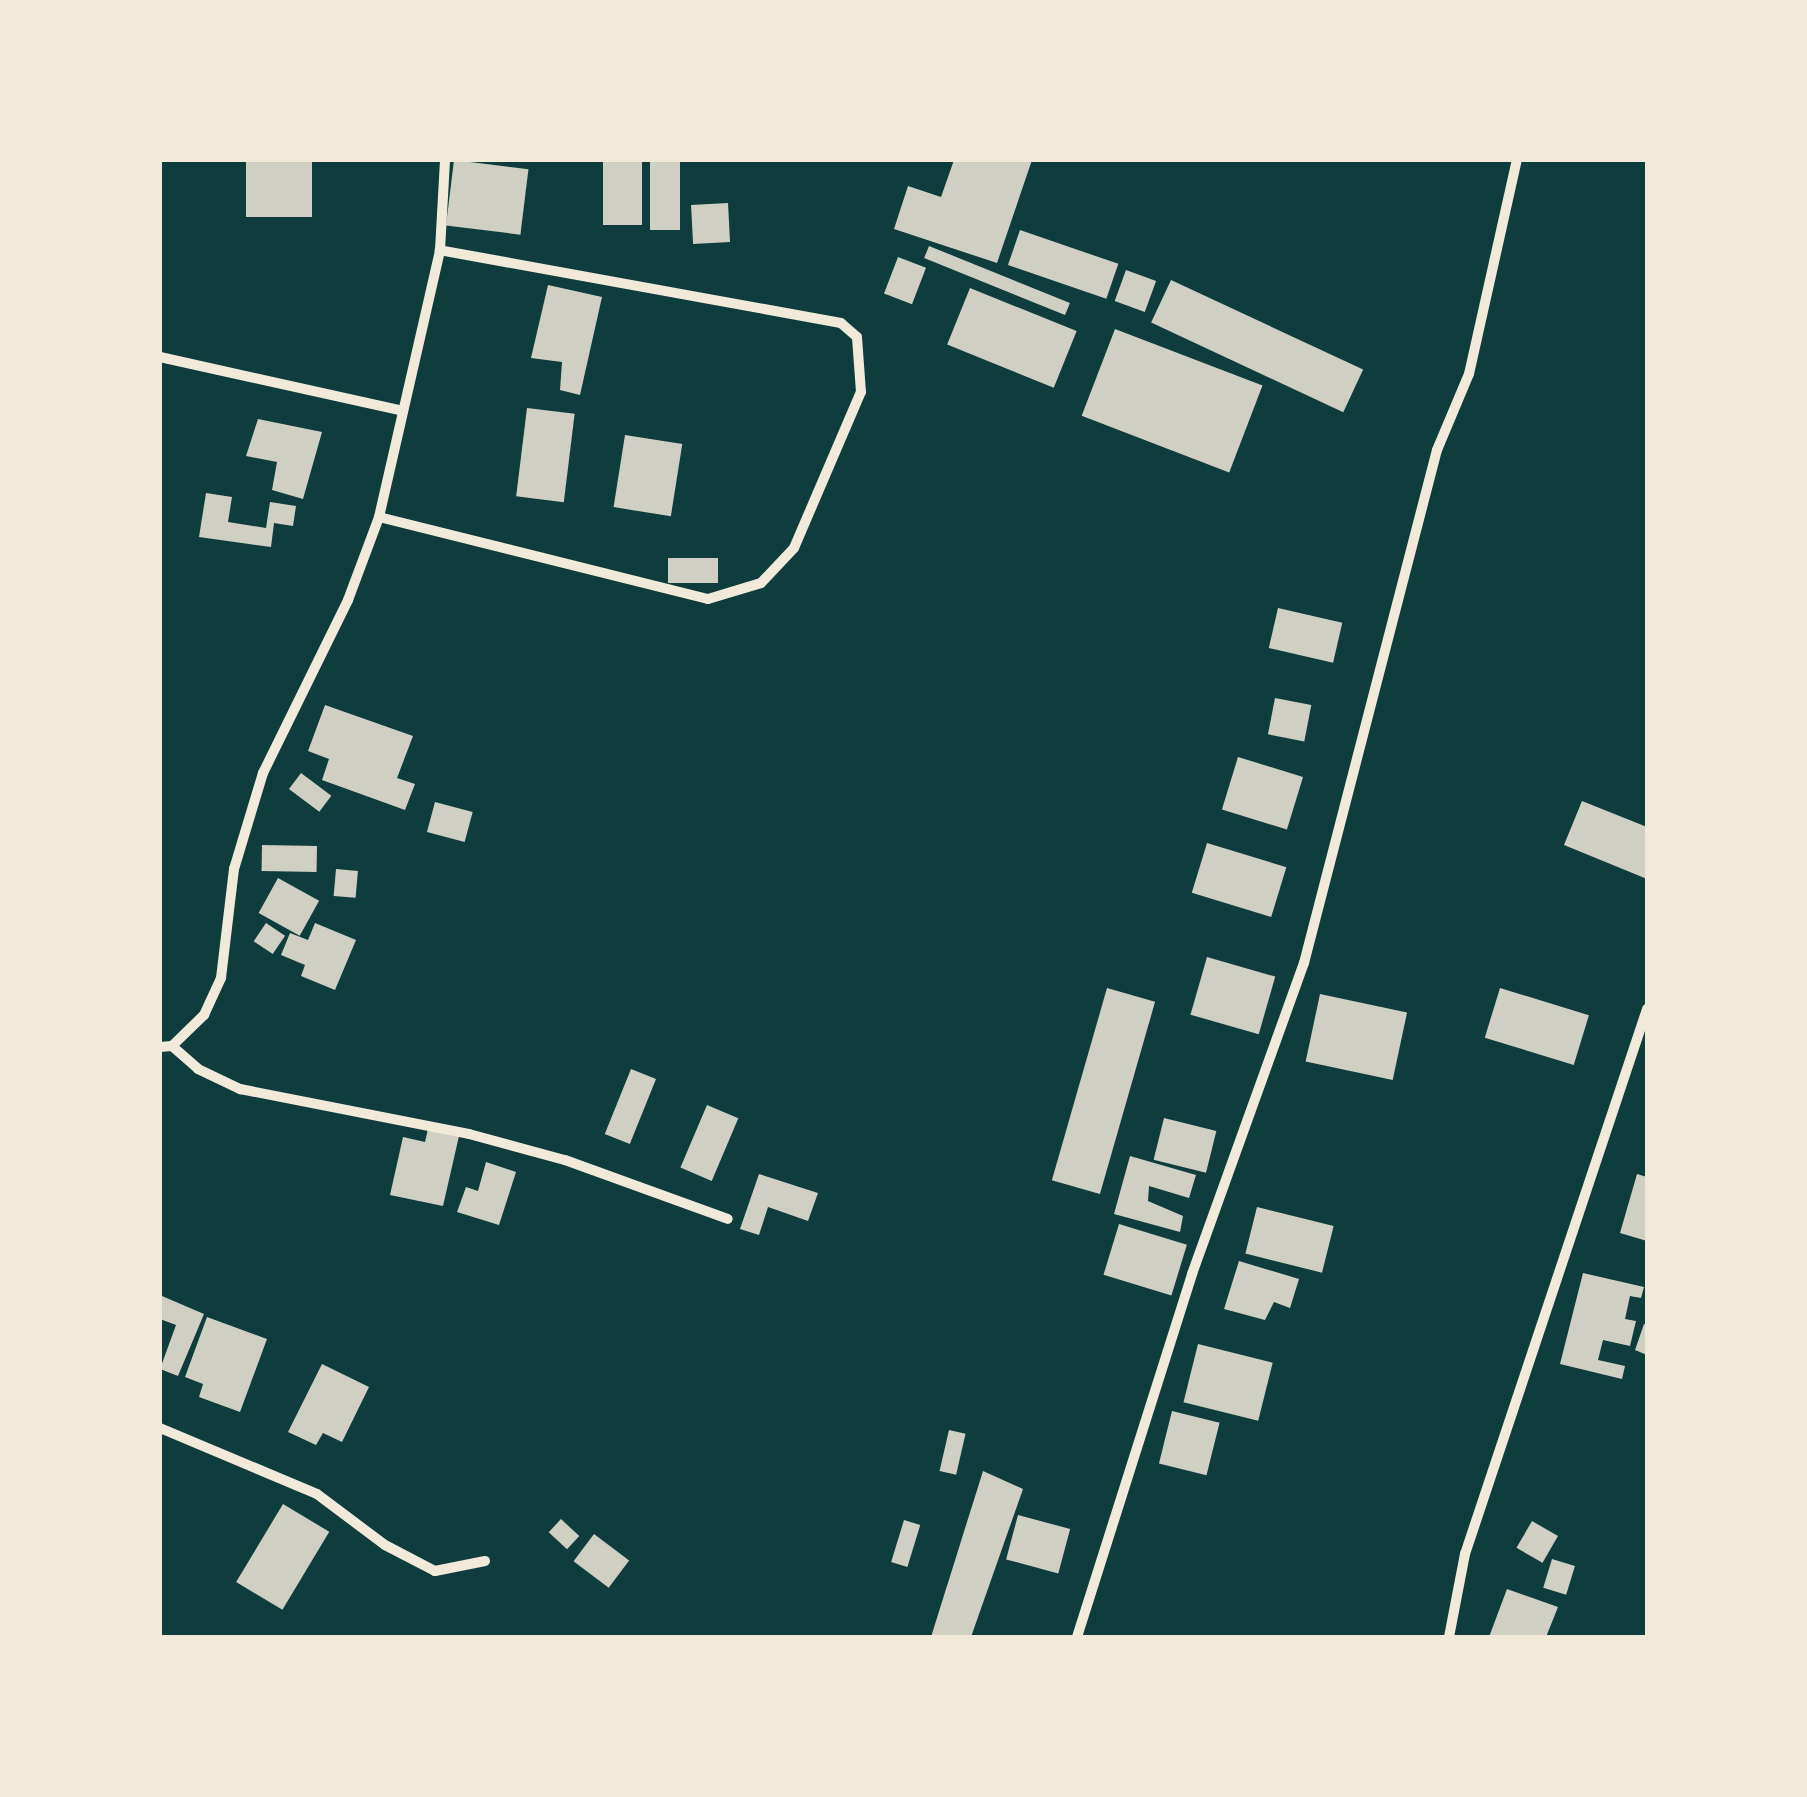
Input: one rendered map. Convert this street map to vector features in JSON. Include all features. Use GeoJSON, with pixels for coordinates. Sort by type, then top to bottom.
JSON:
{"type":"FeatureCollection","features":[{"type":"Feature","properties":{"kind":"street"},"geometry":{"type":"LineString","coordinates":[[445,160],[440,250],[379,517],[348,600],[264,773],[234,869],[221,978],[204,1016],[166,1046],[198,1069],[240,1088],[470,1134],[565,1160],[728,1219]]}},
{"type":"Feature","properties":{"kind":"street"},"geometry":{"type":"LineString","coordinates":[[1077,1637],[1192,1274],[1304,963],[1436,450],[1469,374],[1516,160]]}},
{"type":"Feature","properties":{"kind":"street"},"geometry":{"type":"LineString","coordinates":[[379,517],[708,600],[761,583],[794,548],[861,392],[857,338],[842,323],[440,250]]}},
{"type":"Feature","properties":{"kind":"street"},"geometry":{"type":"LineString","coordinates":[[160,357],[403,412]]}},
{"type":"Feature","properties":{"kind":"street"},"geometry":{"type":"LineString","coordinates":[[1449,1637],[1465,1554],[1647,1009]]}},
{"type":"Feature","properties":{"kind":"street"},"geometry":{"type":"LineString","coordinates":[[160,1428],[317,1494],[386,1545],[435,1571],[485,1561]]}},
{"type":"Feature","properties":{"kind":"building"},"geometry":{"type":"Polygon","coordinates":[[[246,160],[312,160],[312,217],[246,217],[246,160]]]}},
{"type":"Feature","properties":{"kind":"building"},"geometry":{"type":"Polygon","coordinates":[[[454,160],[528,169],[520,235],[446,226],[454,160]]]}},
{"type":"Feature","properties":{"kind":"building"},"geometry":{"type":"Polygon","coordinates":[[[603,160],[642,160],[642,225],[603,225],[603,160]]]}},
{"type":"Feature","properties":{"kind":"building"},"geometry":{"type":"Polygon","coordinates":[[[650,160],[680,160],[680,230],[650,230],[650,160]]]}},
{"type":"Feature","properties":{"kind":"building"},"geometry":{"type":"Polygon","coordinates":[[[954,160],[1032,160],[997,263],[894,229],[908,186],[941,197],[954,160]]]}},
{"type":"Feature","properties":{"kind":"building"},"geometry":{"type":"Polygon","coordinates":[[[728,203],[730,242],[693,244],[691,205],[728,203]]]}},
{"type":"Feature","properties":{"kind":"building"},"geometry":{"type":"Polygon","coordinates":[[[1020,230],[1118,264],[1106,299],[1008,265],[1020,230]]]}},
{"type":"Feature","properties":{"kind":"building"},"geometry":{"type":"Polygon","coordinates":[[[929,246],[1070,303],[1065,315],[924,258],[929,246]]]}},
{"type":"Feature","properties":{"kind":"building"},"geometry":{"type":"Polygon","coordinates":[[[898,257],[926,268],[912,304],[884,293],[898,257]]]}},
{"type":"Feature","properties":{"kind":"building"},"geometry":{"type":"Polygon","coordinates":[[[1126,270],[1156,281],[1145,312],[1115,301],[1126,270]]]}},
{"type":"Feature","properties":{"kind":"building"},"geometry":{"type":"Polygon","coordinates":[[[1171,280],[1363,370],[1343,412],[1151,323],[1171,280]]]}},
{"type":"Feature","properties":{"kind":"building"},"geometry":{"type":"Polygon","coordinates":[[[548,285],[602,297],[580,395],[560,390],[562,362],[531,358],[548,285]]]}},
{"type":"Feature","properties":{"kind":"building"},"geometry":{"type":"Polygon","coordinates":[[[970,288],[1077,331],[1054,388],[947,345],[970,288]]]}},
{"type":"Feature","properties":{"kind":"building"},"geometry":{"type":"Polygon","coordinates":[[[1115,329],[1263,386],[1229,472],[1082,416],[1115,329]]]}},
{"type":"Feature","properties":{"kind":"building"},"geometry":{"type":"Polygon","coordinates":[[[527,408],[575,414],[564,502],[516,496],[527,408]]]}},
{"type":"Feature","properties":{"kind":"building"},"geometry":{"type":"Polygon","coordinates":[[[258,419],[322,432],[303,499],[272,490],[277,462],[246,456],[258,419]]]}},
{"type":"Feature","properties":{"kind":"building"},"geometry":{"type":"Polygon","coordinates":[[[625,435],[682,444],[671,516],[614,507],[625,435]]]}},
{"type":"Feature","properties":{"kind":"building"},"geometry":{"type":"Polygon","coordinates":[[[206,493],[232,497],[228,522],[266,528],[270,502],[296,506],[293,526],[274,523],[271,547],[199,537],[206,493]]]}},
{"type":"Feature","properties":{"kind":"building"},"geometry":{"type":"Polygon","coordinates":[[[668,558],[718,558],[718,583],[668,583],[668,558]]]}},
{"type":"Feature","properties":{"kind":"building"},"geometry":{"type":"Polygon","coordinates":[[[1278,608],[1342,623],[1333,663],[1269,648],[1278,608]]]}},
{"type":"Feature","properties":{"kind":"building"},"geometry":{"type":"Polygon","coordinates":[[[1275,698],[1311,705],[1304,741],[1268,734],[1275,698]]]}},
{"type":"Feature","properties":{"kind":"building"},"geometry":{"type":"Polygon","coordinates":[[[325,705],[413,736],[397,778],[415,784],[405,810],[322,780],[329,759],[308,751],[325,705]]]}},
{"type":"Feature","properties":{"kind":"building"},"geometry":{"type":"Polygon","coordinates":[[[1238,757],[1303,777],[1287,829],[1222,810],[1238,757]]]}},
{"type":"Feature","properties":{"kind":"building"},"geometry":{"type":"Polygon","coordinates":[[[301,773],[331,796],[319,812],[289,789],[301,773]]]}},
{"type":"Feature","properties":{"kind":"building"},"geometry":{"type":"Polygon","coordinates":[[[1582,801],[1647,827],[1647,879],[1564,845],[1582,801]]]}},
{"type":"Feature","properties":{"kind":"building"},"geometry":{"type":"Polygon","coordinates":[[[435,802],[473,812],[465,842],[427,832],[435,802]]]}},
{"type":"Feature","properties":{"kind":"building"},"geometry":{"type":"Polygon","coordinates":[[[1207,843],[1286,867],[1271,917],[1192,893],[1207,843]]]}},
{"type":"Feature","properties":{"kind":"building"},"geometry":{"type":"Polygon","coordinates":[[[262,845],[317,846],[317,872],[262,871],[262,845]]]}},
{"type":"Feature","properties":{"kind":"building"},"geometry":{"type":"Polygon","coordinates":[[[336,869],[358,871],[356,898],[334,896],[336,869]]]}},
{"type":"Feature","properties":{"kind":"building"},"geometry":{"type":"Polygon","coordinates":[[[278,878],[319,901],[300,936],[259,913],[278,878]]]}},
{"type":"Feature","properties":{"kind":"building"},"geometry":{"type":"Polygon","coordinates":[[[266,923],[285,936],[273,954],[254,941],[266,923]]]}},
{"type":"Feature","properties":{"kind":"building"},"geometry":{"type":"Polygon","coordinates":[[[315,923],[356,940],[335,990],[301,976],[305,965],[281,955],[290,933],[308,940],[315,923]]]}},
{"type":"Feature","properties":{"kind":"building"},"geometry":{"type":"Polygon","coordinates":[[[1207,957],[1275,977],[1259,1034],[1190,1015],[1207,957]]]}},
{"type":"Feature","properties":{"kind":"building"},"geometry":{"type":"Polygon","coordinates":[[[1107,988],[1155,1002],[1100,1194],[1052,1180],[1107,988]]]}},
{"type":"Feature","properties":{"kind":"building"},"geometry":{"type":"Polygon","coordinates":[[[1500,988],[1589,1015],[1574,1065],[1485,1038],[1500,988]]]}},
{"type":"Feature","properties":{"kind":"building"},"geometry":{"type":"Polygon","coordinates":[[[1320,994],[1407,1013],[1393,1080],[1306,1061],[1320,994]]]}},
{"type":"Feature","properties":{"kind":"building"},"geometry":{"type":"Polygon","coordinates":[[[631,1069],[656,1079],[630,1144],[605,1134],[631,1069]]]}},
{"type":"Feature","properties":{"kind":"building"},"geometry":{"type":"Polygon","coordinates":[[[707,1105],[738,1118],[712,1181],[680,1168],[707,1105]]]}},
{"type":"Feature","properties":{"kind":"building"},"geometry":{"type":"Polygon","coordinates":[[[1164,1118],[1216,1131],[1206,1173],[1154,1160],[1164,1118]]]}},
{"type":"Feature","properties":{"kind":"building"},"geometry":{"type":"Polygon","coordinates":[[[428,1129],[459,1136],[443,1206],[390,1195],[403,1137],[425,1142],[428,1129]]]}},
{"type":"Feature","properties":{"kind":"building"},"geometry":{"type":"Polygon","coordinates":[[[1130,1156],[1196,1175],[1189,1198],[1149,1186],[1148,1201],[1183,1216],[1180,1232],[1114,1214],[1130,1156]]]}},
{"type":"Feature","properties":{"kind":"building"},"geometry":{"type":"Polygon","coordinates":[[[486,1162],[516,1172],[499,1225],[457,1212],[466,1187],[478,1191],[486,1162]]]}},
{"type":"Feature","properties":{"kind":"building"},"geometry":{"type":"Polygon","coordinates":[[[759,1174],[818,1193],[808,1221],[768,1207],[759,1235],[740,1229],[759,1174]]]}},
{"type":"Feature","properties":{"kind":"building"},"geometry":{"type":"Polygon","coordinates":[[[1637,1174],[1647,1177],[1647,1241],[1620,1233],[1637,1174]]]}},
{"type":"Feature","properties":{"kind":"building"},"geometry":{"type":"Polygon","coordinates":[[[1257,1207],[1334,1226],[1322,1273],[1245,1254],[1257,1207]]]}},
{"type":"Feature","properties":{"kind":"building"},"geometry":{"type":"Polygon","coordinates":[[[1119,1224],[1187,1245],[1171,1295],[1104,1275],[1119,1224]]]}},
{"type":"Feature","properties":{"kind":"building"},"geometry":{"type":"Polygon","coordinates":[[[1239,1261],[1299,1279],[1290,1308],[1274,1302],[1265,1320],[1224,1309],[1239,1261]]]}},
{"type":"Feature","properties":{"kind":"building"},"geometry":{"type":"Polygon","coordinates":[[[1583,1273],[1644,1287],[1641,1298],[1630,1296],[1625,1319],[1636,1321],[1630,1346],[1603,1340],[1598,1360],[1625,1366],[1622,1379],[1560,1364],[1583,1273]]]}},
{"type":"Feature","properties":{"kind":"building"},"geometry":{"type":"Polygon","coordinates":[[[162,1296],[204,1314],[178,1376],[160,1369],[176,1325],[160,1319],[162,1296]]]}},
{"type":"Feature","properties":{"kind":"building"},"geometry":{"type":"Polygon","coordinates":[[[207,1317],[267,1339],[240,1412],[199,1397],[203,1384],[185,1377],[207,1317]]]}},
{"type":"Feature","properties":{"kind":"building"},"geometry":{"type":"Polygon","coordinates":[[[1644,1324],[1647,1325],[1647,1355],[1635,1350],[1644,1324]]]}},
{"type":"Feature","properties":{"kind":"building"},"geometry":{"type":"Polygon","coordinates":[[[1198,1344],[1273,1363],[1258,1421],[1183,1402],[1198,1344]]]}},
{"type":"Feature","properties":{"kind":"building"},"geometry":{"type":"Polygon","coordinates":[[[322,1364],[369,1387],[342,1442],[323,1433],[316,1445],[288,1432],[322,1364]]]}},
{"type":"Feature","properties":{"kind":"building"},"geometry":{"type":"Polygon","coordinates":[[[1172,1411],[1220,1423],[1206,1475],[1159,1463],[1172,1411]]]}},
{"type":"Feature","properties":{"kind":"building"},"geometry":{"type":"Polygon","coordinates":[[[949,1430],[966,1434],[956,1475],[940,1471],[949,1430]]]}},
{"type":"Feature","properties":{"kind":"building"},"geometry":{"type":"Polygon","coordinates":[[[983,1471],[1023,1489],[971,1637],[931,1637],[983,1471]]]}},
{"type":"Feature","properties":{"kind":"building"},"geometry":{"type":"Polygon","coordinates":[[[283,1504],[329,1532],[282,1610],[236,1582],[283,1504]]]}},
{"type":"Feature","properties":{"kind":"building"},"geometry":{"type":"Polygon","coordinates":[[[1018,1515],[1070,1529],[1058,1573],[1006,1559],[1018,1515]]]}},
{"type":"Feature","properties":{"kind":"building"},"geometry":{"type":"Polygon","coordinates":[[[561,1519],[579,1536],[567,1549],[549,1532],[561,1519]]]}},
{"type":"Feature","properties":{"kind":"building"},"geometry":{"type":"Polygon","coordinates":[[[904,1520],[920,1525],[907,1567],[891,1562],[904,1520]]]}},
{"type":"Feature","properties":{"kind":"building"},"geometry":{"type":"Polygon","coordinates":[[[1532,1521],[1558,1536],[1542,1563],[1516,1548],[1532,1521]]]}},
{"type":"Feature","properties":{"kind":"building"},"geometry":{"type":"Polygon","coordinates":[[[594,1534],[629,1560],[609,1588],[574,1561],[594,1534]]]}},
{"type":"Feature","properties":{"kind":"building"},"geometry":{"type":"Polygon","coordinates":[[[1552,1559],[1575,1566],[1566,1595],[1543,1588],[1552,1559]]]}},
{"type":"Feature","properties":{"kind":"building"},"geometry":{"type":"Polygon","coordinates":[[[1507,1589],[1558,1607],[1546,1637],[1489,1637],[1507,1589]]]}}]}
